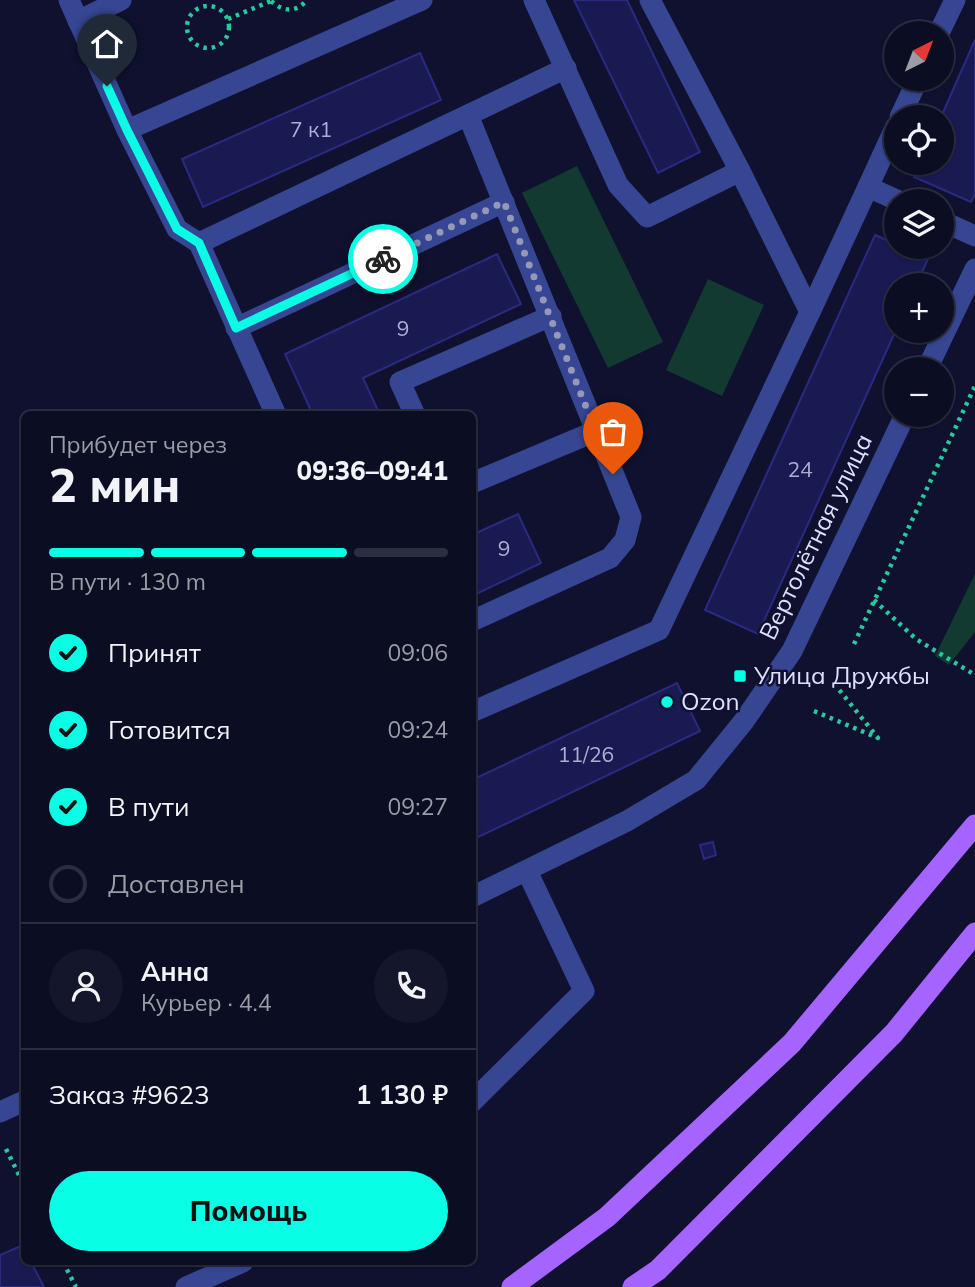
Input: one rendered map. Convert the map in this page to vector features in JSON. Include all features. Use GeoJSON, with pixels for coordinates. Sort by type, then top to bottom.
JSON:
{"type":"FeatureCollection","features":[{"type":"Feature","properties":{"kind":"main road"},"geometry":{"type":"LineString","coordinates":[[512,1287],[607,1217],[792,1043],[975,825]]}},
{"type":"Feature","properties":{"kind":"main road"},"geometry":{"type":"LineString","coordinates":[[634,1287],[658,1270],[894,1033],[975,933]]}},
{"type":"Feature","properties":{"kind":"street"},"geometry":{"type":"LineString","coordinates":[[69,0],[127,130],[177,229],[199,243],[274,411]]}},
{"type":"Feature","properties":{"kind":"street"},"geometry":{"type":"LineString","coordinates":[[78,21],[121,0]]}},
{"type":"Feature","properties":{"kind":"street"},"geometry":{"type":"LineString","coordinates":[[127,130],[422,0]]}},
{"type":"Feature","properties":{"kind":"street"},"geometry":{"type":"LineString","coordinates":[[534,0],[618,185],[647,217],[740,171]]}},
{"type":"Feature","properties":{"kind":"street"},"geometry":{"type":"LineString","coordinates":[[650,0],[810,312]]}},
{"type":"Feature","properties":{"kind":"street"},"geometry":{"type":"LineString","coordinates":[[945,21],[955,0]]}},
{"type":"Feature","properties":{"kind":"street"},"geometry":{"type":"LineString","coordinates":[[199,243],[566,68]]}},
{"type":"Feature","properties":{"kind":"street"},"geometry":{"type":"LineString","coordinates":[[468,115],[631,517],[625,540],[610,558],[476,619]]}},
{"type":"Feature","properties":{"kind":"street"},"geometry":{"type":"LineString","coordinates":[[476,710],[659,629],[884,152]]}},
{"type":"Feature","properties":{"kind":"street"},"geometry":{"type":"LineString","coordinates":[[868,187],[884,194]]}},
{"type":"Feature","properties":{"kind":"street"},"geometry":{"type":"LineString","coordinates":[[236,328],[504,202]]}},
{"type":"Feature","properties":{"kind":"street"},"geometry":{"type":"LineString","coordinates":[[954,226],[975,236]]}},
{"type":"Feature","properties":{"kind":"street"},"geometry":{"type":"LineString","coordinates":[[933,357],[975,268]]}},
{"type":"Feature","properties":{"kind":"street"},"geometry":{"type":"LineString","coordinates":[[413,411],[400,382],[551,316]]}},
{"type":"Feature","properties":{"kind":"street","name":"Вертолётная улица"},"geometry":{"type":"LineString","coordinates":[[476,895],[626,821],[696,780],[744,722],[792,650],[899,427]]}},
{"type":"Feature","properties":{"kind":"street"},"geometry":{"type":"LineString","coordinates":[[476,481],[596,431]]}},
{"type":"Feature","properties":{"kind":"street"},"geometry":{"type":"LineString","coordinates":[[476,1098],[584,991],[527,871]]}},
{"type":"Feature","properties":{"kind":"street"},"geometry":{"type":"LineString","coordinates":[[0,1112],[21,1102]]}},
{"type":"Feature","properties":{"kind":"street"},"geometry":{"type":"LineString","coordinates":[[186,1287],[236,1265]]}},
{"type":"Feature","properties":{"kind":"path"},"geometry":{"type":"LineString","coordinates":[[228,19],[271,0],[276,6],[289,10],[297,9],[307,0]]}},
{"type":"Feature","properties":{"kind":"path"},"geometry":{"type":"LineString","coordinates":[[202,7],[217,8],[228,19],[229,32],[216,47],[202,48],[195,45],[187,33],[188,19],[202,7]]}},
{"type":"Feature","properties":{"kind":"path"},"geometry":{"type":"LineString","coordinates":[[854,644],[975,386]]}},
{"type":"Feature","properties":{"kind":"path"},"geometry":{"type":"LineString","coordinates":[[874,600],[916,639],[975,675]]}},
{"type":"Feature","properties":{"kind":"path"},"geometry":{"type":"LineString","coordinates":[[814,711],[878,738],[832,681]]}},
{"type":"Feature","properties":{"kind":"path"},"geometry":{"type":"LineString","coordinates":[[6,1149],[21,1179]]}},
{"type":"Feature","properties":{"kind":"path"},"geometry":{"type":"LineString","coordinates":[[65,1265],[76,1287]]}},
{"type":"Feature","properties":{"kind":"green space"},"geometry":{"type":"Polygon","coordinates":[[[577,166],[663,342],[608,368],[522,193],[577,166]]]}},
{"type":"Feature","properties":{"kind":"green space"},"geometry":{"type":"Polygon","coordinates":[[[708,279],[764,305],[722,396],[666,370],[708,279]]]}},
{"type":"Feature","properties":{"kind":"green space"},"geometry":{"type":"Polygon","coordinates":[[[975,574],[975,632],[949,665],[935,656],[975,574]]]}},
{"type":"Feature","properties":{"kind":"building"},"geometry":{"type":"Polygon","coordinates":[[[574,0],[627,0],[700,152],[658,173],[574,0]]]}},
{"type":"Feature","properties":{"kind":"building"},"geometry":{"type":"Polygon","coordinates":[[[975,40],[975,194],[971,202],[954,195],[954,189],[941,189],[914,177],[954,175],[954,105],[946,105],[975,40]]]}},
{"type":"Feature","properties":{"kind":"building"},"geometry":{"type":"Polygon","coordinates":[[[420,53],[441,100],[203,207],[182,159],[420,53]]]}},
{"type":"Feature","properties":{"kind":"building"},"geometry":{"type":"Polygon","coordinates":[[[875,235],[884,239],[884,259],[928,259],[922,273],[884,273],[884,343],[890,343],[758,634],[705,610],[875,235]]]}},
{"type":"Feature","properties":{"kind":"building"},"geometry":{"type":"Polygon","coordinates":[[[497,254],[521,304],[363,378],[378,411],[311,411],[285,354],[497,254]]]}},
{"type":"Feature","properties":{"kind":"building"},"geometry":{"type":"Polygon","coordinates":[[[518,514],[541,563],[476,594],[476,533],[518,514]]]}},
{"type":"Feature","properties":{"kind":"building"},"geometry":{"type":"Polygon","coordinates":[[[677,683],[700,731],[476,838],[476,778],[677,683]]]}},
{"type":"Feature","properties":{"kind":"building"},"geometry":{"type":"Polygon","coordinates":[[[713,842],[716,855],[704,859],[700,845],[713,842]]]}},
{"type":"Feature","properties":{"kind":"building"},"geometry":{"type":"Polygon","coordinates":[[[21,1246],[21,1265],[33,1265],[44,1287],[0,1287],[0,1255],[21,1246]]]}},
{"type":"Feature","properties":{"kind":"way so far"},"geometry":{"type":"LineString","coordinates":[[383,259],[504,202],[613,474]]}},
{"type":"Feature","properties":{"kind":"place","name":"Улица Дружбы"},"geometry":{"type":"Point","coordinates":[740,676]}},
{"type":"Feature","properties":{"kind":"place","name":"Ozon"},"geometry":{"type":"Point","coordinates":[667,702]}},
{"type":"Feature","properties":{"kind":"route"},"geometry":{"type":"LineString","coordinates":[[107,86],[177,229],[199,243],[236,328],[383,259]]}}]}
